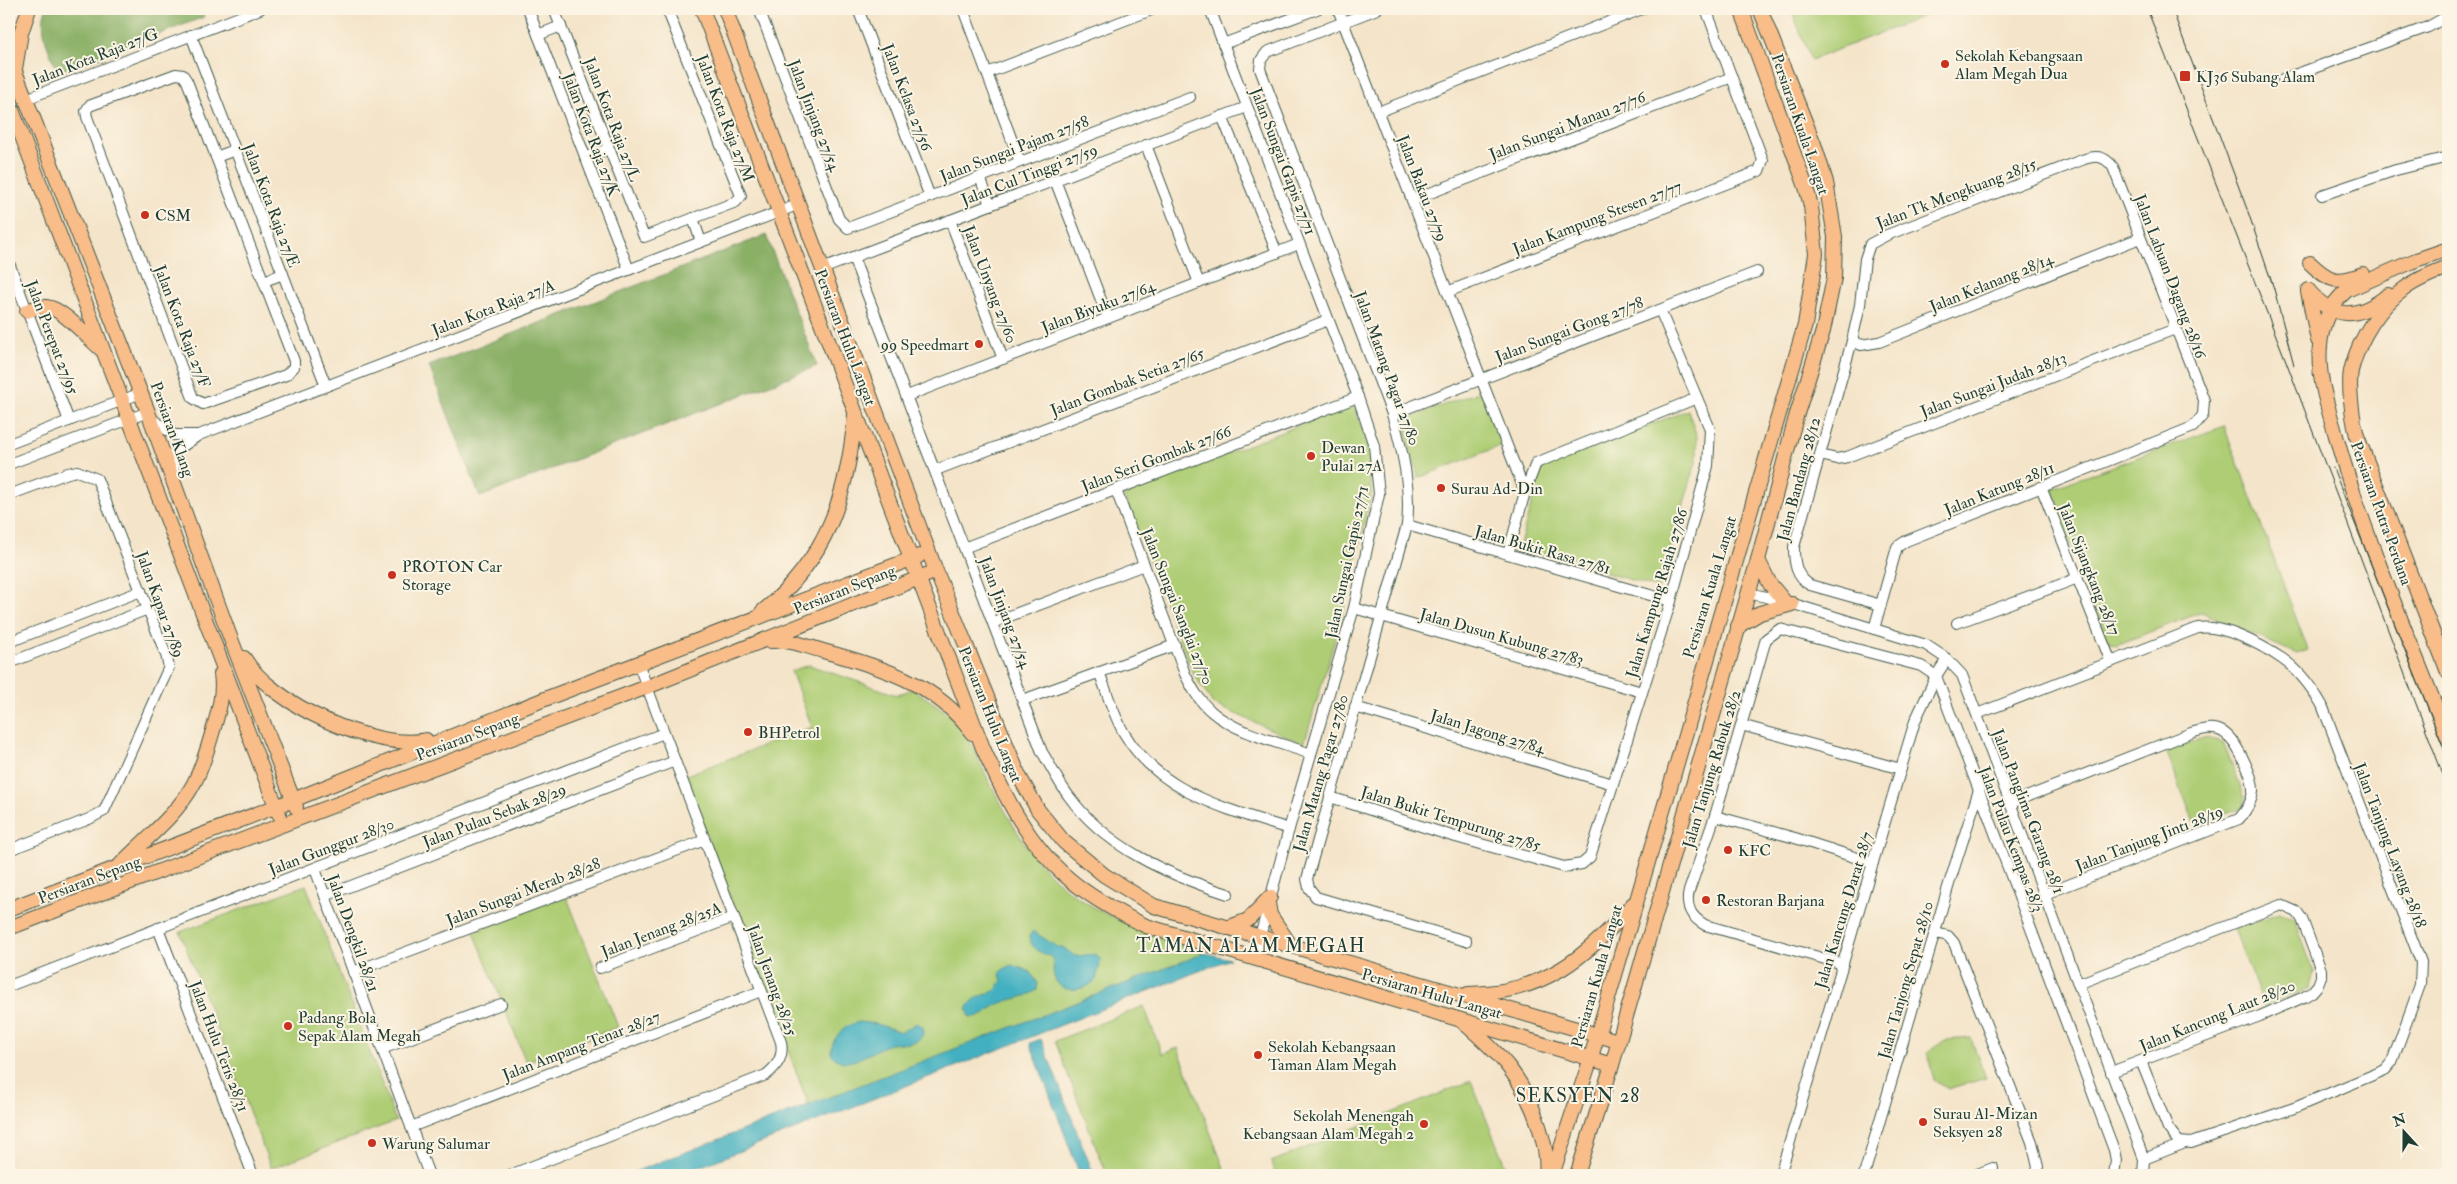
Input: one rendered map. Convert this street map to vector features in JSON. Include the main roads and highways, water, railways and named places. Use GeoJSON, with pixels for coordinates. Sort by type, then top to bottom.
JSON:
{"type":"FeatureCollection","features":[{"type":"Feature","properties":{"kind":"main road"},"geometry":{"type":"LineString","coordinates":[[15,71],[21,33],[28,9]]}},
{"type":"Feature","properties":{"kind":"main road","name":"Persiaran Hulu Langat"},"geometry":{"type":"LineString","coordinates":[[702,9],[920,578],[983,748],[1003,792],[1027,830],[1068,878],[1119,913],[1146,926],[1612,1065]]}},
{"type":"Feature","properties":{"kind":"main road","name":"Persiaran Hulu Langat"},"geometry":{"type":"LineString","coordinates":[[725,9],[936,571],[1019,776],[1038,810],[1051,827],[1083,859],[1128,892],[1154,906],[1618,1041]]}},
{"type":"Feature","properties":{"kind":"main road","name":"Persiaran Kuala Langat"},"geometry":{"type":"LineString","coordinates":[[1552,1175],[1591,1058],[1805,325],[1816,254],[1806,187],[1740,9]]}},
{"type":"Feature","properties":{"kind":"main road","name":"Persiaran Kuala Langat"},"geometry":{"type":"LineString","coordinates":[[1577,1175],[1612,1065],[1758,560],[1796,418],[1822,331],[1834,278],[1835,237],[1831,205],[1814,144],[1760,9]]}},
{"type":"Feature","properties":{"kind":"main road","name":"Persiaran Klang"},"geometry":{"type":"LineString","coordinates":[[9,56],[150,415],[229,634],[300,817]]}},
{"type":"Feature","properties":{"kind":"main road"},"geometry":{"type":"LineString","coordinates":[[9,102],[101,349],[283,824]]}},
{"type":"Feature","properties":{"kind":"main road","name":"Persiaran Putra Perdana"},"geometry":{"type":"LineString","coordinates":[[2448,249],[2356,285],[2339,298],[2329,311],[2323,327],[2320,348],[2326,401],[2347,478],[2448,738]]}},
{"type":"Feature","properties":{"kind":"main road"},"geometry":{"type":"LineString","coordinates":[[2310,263],[2327,277],[2343,281],[2382,267],[2416,260]]}},
{"type":"Feature","properties":{"kind":"main road","name":"Persiaran Putra Perdana"},"geometry":{"type":"LineString","coordinates":[[2448,267],[2404,288],[2384,306],[2369,328],[2351,369],[2352,408],[2357,436],[2448,672]]}},
{"type":"Feature","properties":{"kind":"main road"},"geometry":{"type":"LineString","coordinates":[[2320,348],[2308,290],[2329,311],[2344,313],[2361,312],[2378,304],[2404,283],[2428,275]]}},
{"type":"Feature","properties":{"kind":"main road"},"geometry":{"type":"LineString","coordinates":[[27,311],[40,307],[51,308],[62,314],[101,349]]}},
{"type":"Feature","properties":{"kind":"main road"},"geometry":{"type":"LineString","coordinates":[[752,620],[787,590],[809,562],[828,532],[836,514],[847,471],[855,408]]}},
{"type":"Feature","properties":{"kind":"main road"},"geometry":{"type":"LineString","coordinates":[[1711,643],[1721,629],[1732,600],[1748,593],[1741,575],[1749,529],[1748,521]]}},
{"type":"Feature","properties":{"kind":"main road","name":"Persiaran Sepang"},"geometry":{"type":"LineString","coordinates":[[14,907],[293,800],[638,663],[929,552]]}},
{"type":"Feature","properties":{"kind":"main road"},"geometry":{"type":"LineString","coordinates":[[1738,626],[1760,613],[1788,603],[1770,584],[1758,560]]}},
{"type":"Feature","properties":{"kind":"main road","name":"Persiaran Sepang"},"geometry":{"type":"LineString","coordinates":[[9,928],[647,687],[936,571]]}},
{"type":"Feature","properties":{"kind":"main road"},"geometry":{"type":"LineString","coordinates":[[229,634],[248,664],[261,678],[296,704],[332,723],[373,736],[412,743],[453,735]]}},
{"type":"Feature","properties":{"kind":"main road"},"geometry":{"type":"LineString","coordinates":[[758,642],[782,640],[799,643],[865,662],[893,673],[921,687],[945,703],[964,721],[983,748]]}},
{"type":"Feature","properties":{"kind":"main road"},"geometry":{"type":"LineString","coordinates":[[117,868],[178,806],[200,770],[221,700],[223,683],[216,649]]}},
{"type":"Feature","properties":{"kind":"main road"},"geometry":{"type":"LineString","coordinates":[[1452,994],[1478,994],[1521,988],[1560,972],[1610,931],[1637,899]]}},
{"type":"Feature","properties":{"kind":"main road"},"geometry":{"type":"LineString","coordinates":[[1227,928],[1248,920],[1269,900],[1270,915],[1291,946]]}},
{"type":"Feature","properties":{"kind":"main road"},"geometry":{"type":"LineString","coordinates":[[14,907],[26,922]]}},
{"type":"Feature","properties":{"kind":"main road"},"geometry":{"type":"LineString","coordinates":[[1459,1018],[1490,1044],[1504,1060],[1529,1097],[1543,1141],[1547,1163],[1546,1175]]}},
{"type":"Feature","properties":{"kind":"water"},"geometry":{"type":"Polygon","coordinates":[[[1033,931],[1057,947],[1063,947],[1075,956],[1096,954],[1101,960],[1096,980],[1086,987],[1079,989],[1073,990],[1061,987],[1054,976],[1052,957],[1040,952],[1030,940],[1029,936],[1033,931]]]}},
{"type":"Feature","properties":{"kind":"water"},"geometry":{"type":"Polygon","coordinates":[[[1205,953],[1230,959],[679,1175],[626,1175],[1205,953]]]}},
{"type":"Feature","properties":{"kind":"water"},"geometry":{"type":"Polygon","coordinates":[[[1012,965],[1029,971],[1038,983],[1037,990],[1028,995],[999,1004],[978,1016],[970,1017],[967,1009],[972,1001],[996,990],[1002,980],[1000,975],[1002,970],[1012,965]]]}},
{"type":"Feature","properties":{"kind":"water"},"geometry":{"type":"Polygon","coordinates":[[[859,1022],[877,1024],[901,1032],[917,1023],[923,1027],[923,1033],[915,1042],[884,1046],[852,1061],[844,1062],[837,1060],[831,1054],[833,1043],[839,1033],[848,1026],[859,1022]]]}},
{"type":"Feature","properties":{"kind":"water"},"geometry":{"type":"Polygon","coordinates":[[[1041,1039],[1094,1175],[1080,1175],[1030,1043],[1041,1039]]]}},
{"type":"Feature","properties":{"kind":"tram line"},"geometry":{"type":"LineString","coordinates":[[2147,9],[2286,361],[2448,788]]}},
{"type":"Feature","properties":{"kind":"tram line"},"geometry":{"type":"LineString","coordinates":[[2172,9],[2247,209],[2274,289],[2294,365]]}},
{"type":"Feature","properties":{"kind":"tram line"},"geometry":{"type":"LineString","coordinates":[[2333,468],[2448,759]]}},
{"type":"Feature","properties":{"kind":"place","name":"Sekolah Kebangsaan Alam Megah Dua"},"geometry":{"type":"Point","coordinates":[1945,64]}},
{"type":"Feature","properties":{"kind":"place","name":"KJ36 Subang Alam"},"geometry":{"type":"Point","coordinates":[2185,76]}},
{"type":"Feature","properties":{"kind":"place","name":"CSM"},"geometry":{"type":"Point","coordinates":[145,215]}},
{"type":"Feature","properties":{"kind":"place","name":"99 Speedmart"},"geometry":{"type":"Point","coordinates":[979,344]}},
{"type":"Feature","properties":{"kind":"place","name":"Dewan Pulai 27A"},"geometry":{"type":"Point","coordinates":[1311,456]}},
{"type":"Feature","properties":{"kind":"place","name":"Surau Ad-Din"},"geometry":{"type":"Point","coordinates":[1441,488]}},
{"type":"Feature","properties":{"kind":"place","name":"PROTON Car Storage"},"geometry":{"type":"Point","coordinates":[392,575]}},
{"type":"Feature","properties":{"kind":"place","name":"BHPetrol"},"geometry":{"type":"Point","coordinates":[748,732]}},
{"type":"Feature","properties":{"kind":"place","name":"KFC"},"geometry":{"type":"Point","coordinates":[1728,850]}},
{"type":"Feature","properties":{"kind":"place","name":"Restoran Barjana"},"geometry":{"type":"Point","coordinates":[1706,900]}},
{"type":"Feature","properties":{"kind":"place","name":"Padang Bola Sepak Alam Megah"},"geometry":{"type":"Point","coordinates":[288,1026]}},
{"type":"Feature","properties":{"kind":"place","name":"Sekolah Kebangsaan Taman Alam Megah"},"geometry":{"type":"Point","coordinates":[1258,1055]}},
{"type":"Feature","properties":{"kind":"place","name":"Surau Al-Mizan Seksyen 28"},"geometry":{"type":"Point","coordinates":[1923,1122]}},
{"type":"Feature","properties":{"kind":"place","name":"Sekolah Menengah Kebangsaan Alam Megah 2"},"geometry":{"type":"Point","coordinates":[1424,1124]}},
{"type":"Feature","properties":{"kind":"place","name":"Warung Salumar"},"geometry":{"type":"Point","coordinates":[372,1143]}},
{"type":"Feature","properties":{"kind":"district","name":"TAMAN ALAM MEGAH"},"geometry":{"type":"Point","coordinates":[1251,945]}},
{"type":"Feature","properties":{"kind":"district","name":"SEKSYEN 28"},"geometry":{"type":"Point","coordinates":[1578,1095]}}]}
